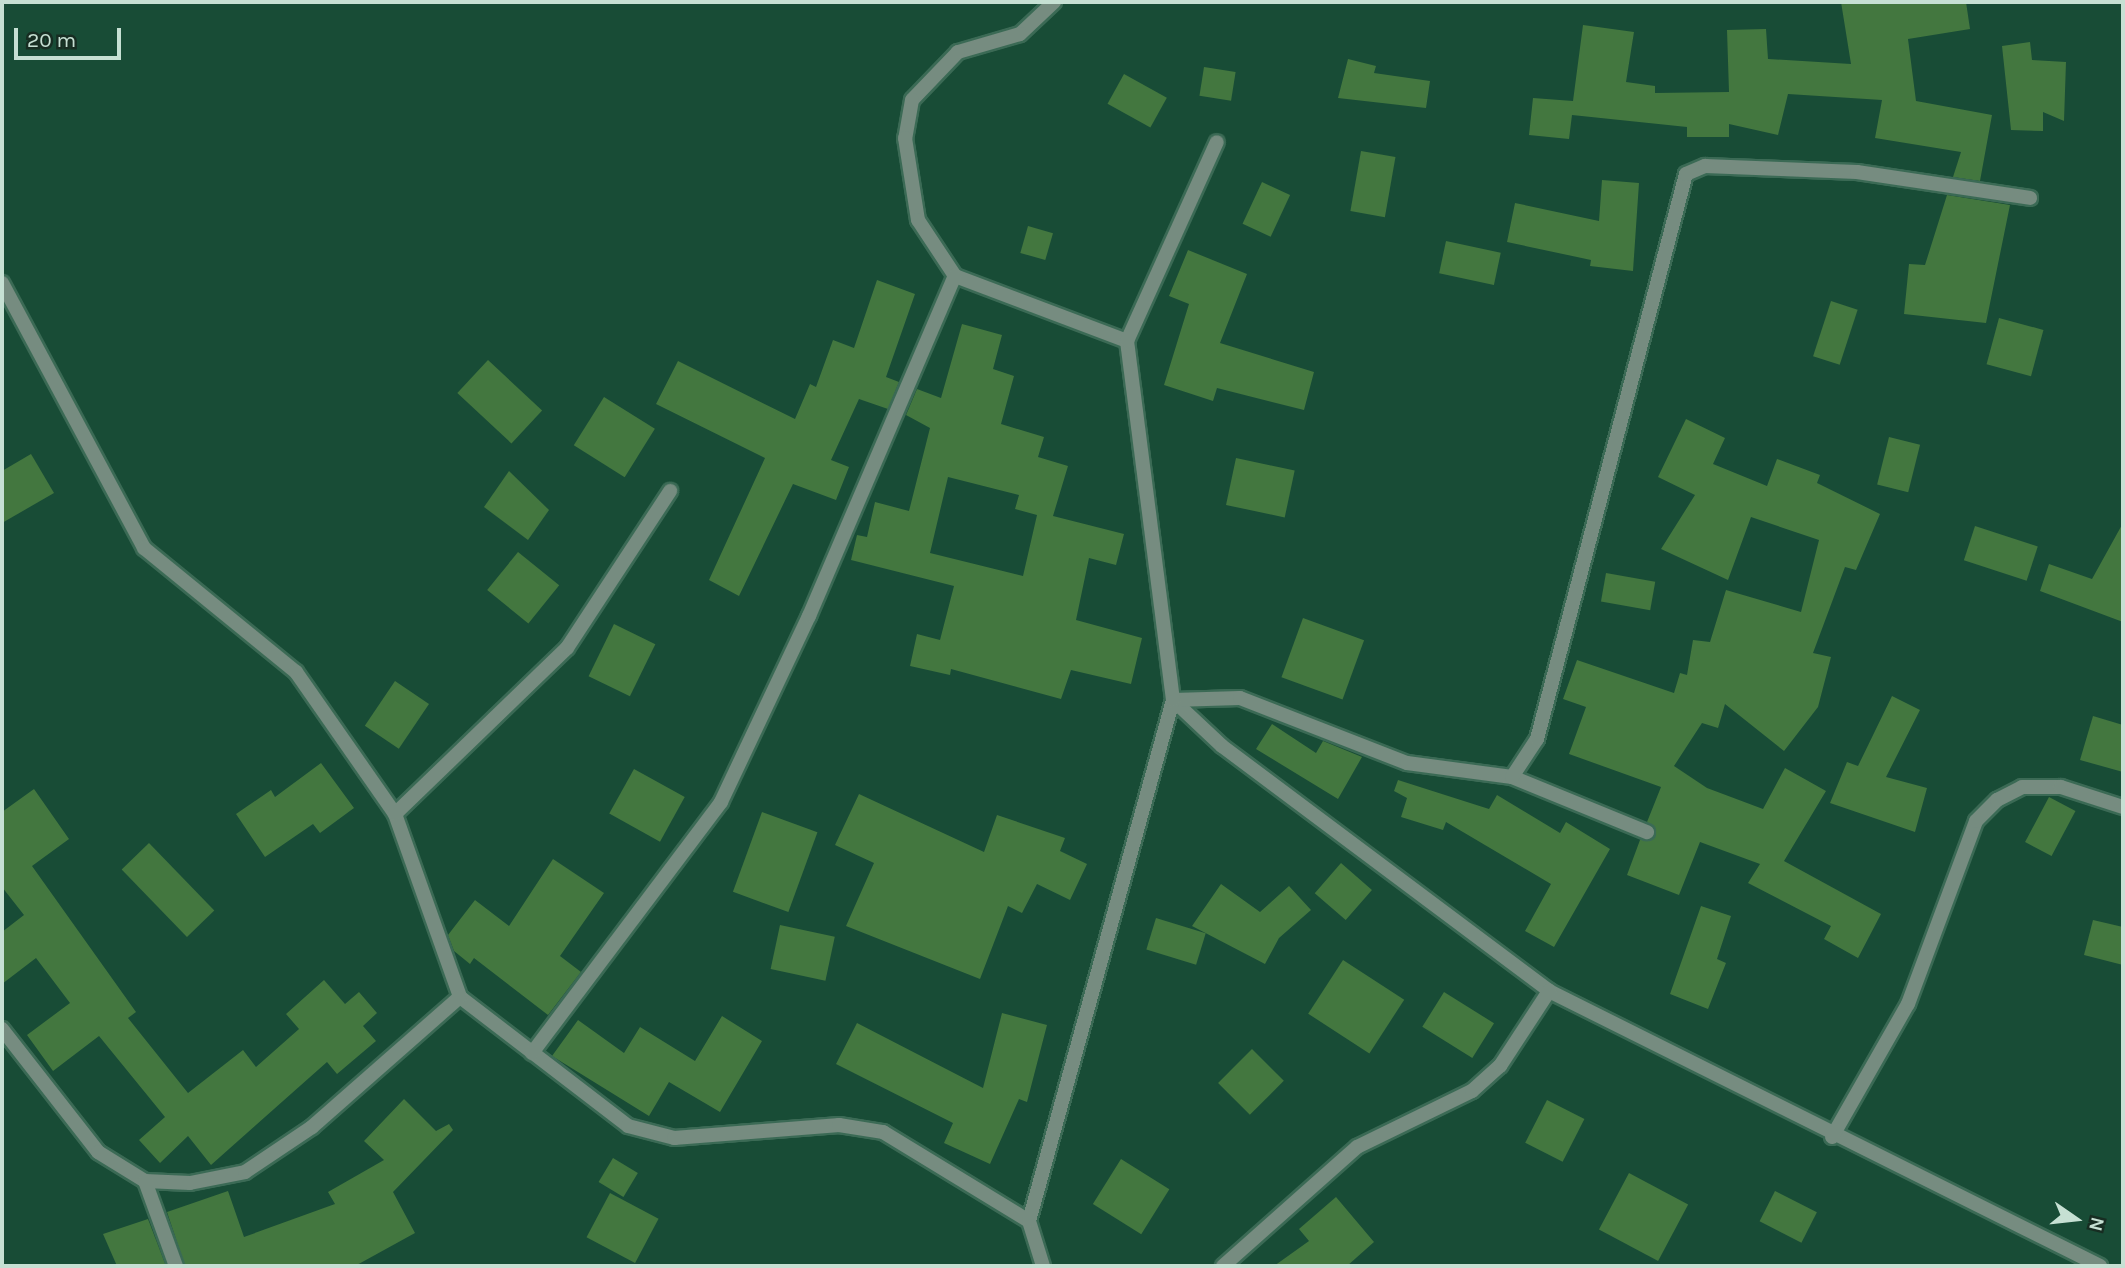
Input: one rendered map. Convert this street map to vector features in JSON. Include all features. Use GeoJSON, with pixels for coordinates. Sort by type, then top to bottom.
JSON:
{"type":"FeatureCollection","features":[{"type":"Feature","properties":{"kind":"street"},"geometry":{"type":"LineString","coordinates":[[1054,2],[1020,34],[958,52],[912,100],[905,138],[918,220],[955,276],[1127,341]]}},
{"type":"Feature","properties":{"kind":"street"},"geometry":{"type":"LineString","coordinates":[[1044,1266],[1029,1221],[1173,700],[1127,341],[1217,142]]}},
{"type":"Feature","properties":{"kind":"street"},"geometry":{"type":"LineString","coordinates":[[1512,777],[1537,739],[1686,174],[1705,166],[1857,172],[2031,198]]}},
{"type":"Feature","properties":{"kind":"street"},"geometry":{"type":"LineString","coordinates":[[531,1053],[721,802],[809,616],[955,276]]}},
{"type":"Feature","properties":{"kind":"street"},"geometry":{"type":"LineString","coordinates":[[2,283],[144,548],[296,671],[395,814],[460,997],[628,1126],[674,1138],[839,1125],[883,1132],[1029,1221]]}},
{"type":"Feature","properties":{"kind":"street"},"geometry":{"type":"LineString","coordinates":[[395,814],[567,648],[670,491]]}},
{"type":"Feature","properties":{"kind":"street"},"geometry":{"type":"LineString","coordinates":[[1173,700],[1240,698],[1407,763],[1512,777],[1647,832]]}},
{"type":"Feature","properties":{"kind":"street"},"geometry":{"type":"LineString","coordinates":[[1173,700],[1222,746],[1549,991],[1832,1137],[2100,1266]]}},
{"type":"Feature","properties":{"kind":"street"},"geometry":{"type":"LineString","coordinates":[[1832,1137],[1908,1004],[1976,821],[1997,800],[2022,787],[2061,787],[2123,807]]}},
{"type":"Feature","properties":{"kind":"street"},"geometry":{"type":"LineString","coordinates":[[1223,1266],[1357,1147],[1472,1091],[1500,1066],[1549,991]]}},
{"type":"Feature","properties":{"kind":"street"},"geometry":{"type":"LineString","coordinates":[[2,1029],[98,1152],[145,1181],[190,1183],[246,1172],[312,1127],[460,997]]}},
{"type":"Feature","properties":{"kind":"street"},"geometry":{"type":"LineString","coordinates":[[145,1181],[176,1266]]}},
{"type":"Feature","properties":{"kind":"building"},"geometry":{"type":"Polygon","coordinates":[[[1841,2],[1966,2],[1970,29],[1908,39],[1916,101],[1992,115],[1980,181],[1953,177],[1961,152],[1875,138],[1882,100],[1788,94],[1778,135],[1729,124],[1729,137],[1687,137],[1687,127],[1572,115],[1569,139],[1529,135],[1533,98],[1573,101],[1583,25],[1634,32],[1626,82],[1655,86],[1655,93],[1729,92],[1727,30],[1766,29],[1768,59],[1851,64],[1841,2]]]}},
{"type":"Feature","properties":{"kind":"building"},"geometry":{"type":"Polygon","coordinates":[[[2030,42],[2032,60],[2066,62],[2064,121],[2043,112],[2043,131],[2011,130],[2002,46],[2030,42]]]}},
{"type":"Feature","properties":{"kind":"building"},"geometry":{"type":"Polygon","coordinates":[[[1348,59],[1376,66],[1374,73],[1430,81],[1426,108],[1338,98],[1348,59]]]}},
{"type":"Feature","properties":{"kind":"building"},"geometry":{"type":"Polygon","coordinates":[[[1204,67],[1236,72],[1231,101],[1199,96],[1204,67]]]}},
{"type":"Feature","properties":{"kind":"building"},"geometry":{"type":"Polygon","coordinates":[[[1124,74],[1167,98],[1150,127],[1108,104],[1124,74]]]}},
{"type":"Feature","properties":{"kind":"building"},"geometry":{"type":"Polygon","coordinates":[[[1361,151],[1395,157],[1385,217],[1350,211],[1361,151]]]}},
{"type":"Feature","properties":{"kind":"building"},"geometry":{"type":"Polygon","coordinates":[[[1602,180],[1639,183],[1633,271],[1590,266],[1591,260],[1507,242],[1515,203],[1599,221],[1602,180]]]}},
{"type":"Feature","properties":{"kind":"building"},"geometry":{"type":"Polygon","coordinates":[[[1262,182],[1290,195],[1271,237],[1243,224],[1262,182]]]}},
{"type":"Feature","properties":{"kind":"building"},"geometry":{"type":"Polygon","coordinates":[[[1947,195],[2010,205],[1986,323],[1904,314],[1909,264],[1925,265],[1947,195]]]}},
{"type":"Feature","properties":{"kind":"building"},"geometry":{"type":"Polygon","coordinates":[[[1028,226],[1053,233],[1045,260],[1020,253],[1028,226]]]}},
{"type":"Feature","properties":{"kind":"building"},"geometry":{"type":"Polygon","coordinates":[[[1446,241],[1501,253],[1494,285],[1439,273],[1446,241]]]}},
{"type":"Feature","properties":{"kind":"building"},"geometry":{"type":"Polygon","coordinates":[[[1188,250],[1247,274],[1220,343],[1314,372],[1304,410],[1217,388],[1213,401],[1164,385],[1189,304],[1169,296],[1188,250]]]}},
{"type":"Feature","properties":{"kind":"building"},"geometry":{"type":"Polygon","coordinates":[[[877,280],[915,294],[886,377],[899,382],[888,409],[859,399],[831,460],[849,467],[836,500],[793,484],[739,596],[709,580],[765,458],[656,404],[678,361],[795,419],[810,384],[816,387],[833,340],[854,348],[877,280]]]}},
{"type":"Feature","properties":{"kind":"building"},"geometry":{"type":"Polygon","coordinates":[[[1831,301],[1858,310],[1840,365],[1813,356],[1831,301]]]}},
{"type":"Feature","properties":{"kind":"building"},"geometry":{"type":"Polygon","coordinates":[[[1999,318],[2043,330],[2031,376],[1987,364],[1999,318]]]}},
{"type":"Feature","properties":{"kind":"building"},"geometry":{"type":"Polygon","coordinates":[[[962,324],[1002,335],[993,369],[1014,376],[1001,424],[1044,437],[1038,457],[1068,466],[1053,516],[1124,534],[1116,565],[1089,558],[1076,620],[1142,638],[1131,684],[1071,670],[1061,699],[951,669],[950,675],[910,666],[917,634],[940,640],[954,586],[851,560],[857,535],[867,537],[875,502],[909,511],[930,428],[906,415],[917,389],[941,398],[962,324]],[[948,477],[930,553],[1023,576],[1037,515],[1015,509],[1019,495],[948,477]]]}},
{"type":"Feature","properties":{"kind":"building"},"geometry":{"type":"Polygon","coordinates":[[[488,360],[542,410],[511,443],[457,393],[488,360]]]}},
{"type":"Feature","properties":{"kind":"building"},"geometry":{"type":"Polygon","coordinates":[[[604,397],[655,429],[625,477],[574,445],[604,397]]]}},
{"type":"Feature","properties":{"kind":"building"},"geometry":{"type":"Polygon","coordinates":[[[1686,419],[1725,438],[1713,464],[1767,486],[1777,459],[1820,475],[1817,483],[1880,514],[1856,570],[1845,567],[1813,653],[1831,657],[1818,707],[1784,751],[1725,704],[1718,728],[1702,723],[1674,766],[1707,788],[1763,809],[1785,768],[1826,791],[1784,861],[1881,914],[1858,958],[1824,939],[1831,926],[1748,883],[1760,864],[1700,842],[1679,895],[1627,875],[1640,840],[1656,835],[1647,822],[1661,787],[1569,754],[1586,707],[1563,699],[1577,660],[1674,693],[1680,673],[1687,675],[1693,640],[1710,642],[1726,590],[1801,612],[1819,540],[1751,517],[1728,580],[1661,549],[1695,495],[1658,477],[1686,419]]]}},
{"type":"Feature","properties":{"kind":"building"},"geometry":{"type":"Polygon","coordinates":[[[1889,437],[1920,445],[1908,492],[1877,485],[1889,437]]]}},
{"type":"Feature","properties":{"kind":"building"},"geometry":{"type":"Polygon","coordinates":[[[31,454],[54,493],[2,523],[2,471],[31,454]]]}},
{"type":"Feature","properties":{"kind":"building"},"geometry":{"type":"Polygon","coordinates":[[[1236,458],[1295,470],[1285,517],[1226,505],[1236,458]]]}},
{"type":"Feature","properties":{"kind":"building"},"geometry":{"type":"Polygon","coordinates":[[[509,471],[549,510],[528,540],[484,507],[509,471]]]}},
{"type":"Feature","properties":{"kind":"building"},"geometry":{"type":"Polygon","coordinates":[[[2123,523],[2123,622],[2040,591],[2049,564],[2092,579],[2123,523]]]}},
{"type":"Feature","properties":{"kind":"building"},"geometry":{"type":"Polygon","coordinates":[[[1975,526],[2038,546],[2027,581],[1964,560],[1975,526]]]}},
{"type":"Feature","properties":{"kind":"building"},"geometry":{"type":"Polygon","coordinates":[[[518,552],[559,585],[528,623],[487,590],[518,552]]]}},
{"type":"Feature","properties":{"kind":"building"},"geometry":{"type":"Polygon","coordinates":[[[1606,573],[1655,582],[1650,610],[1601,602],[1606,573]]]}},
{"type":"Feature","properties":{"kind":"building"},"geometry":{"type":"Polygon","coordinates":[[[1303,618],[1364,640],[1343,699],[1281,677],[1303,618]]]}},
{"type":"Feature","properties":{"kind":"building"},"geometry":{"type":"Polygon","coordinates":[[[614,624],[655,644],[630,696],[589,676],[614,624]]]}},
{"type":"Feature","properties":{"kind":"building"},"geometry":{"type":"Polygon","coordinates":[[[395,681],[429,704],[399,749],[365,726],[395,681]]]}},
{"type":"Feature","properties":{"kind":"building"},"geometry":{"type":"Polygon","coordinates":[[[1892,696],[1920,710],[1886,777],[1927,788],[1915,832],[1830,803],[1847,762],[1858,766],[1892,696]]]}},
{"type":"Feature","properties":{"kind":"building"},"geometry":{"type":"Polygon","coordinates":[[[2093,716],[2123,725],[2123,772],[2080,760],[2093,716]]]}},
{"type":"Feature","properties":{"kind":"building"},"geometry":{"type":"Polygon","coordinates":[[[1272,724],[1316,753],[1323,741],[1362,757],[1338,799],[1256,749],[1272,724]]]}},
{"type":"Feature","properties":{"kind":"building"},"geometry":{"type":"Polygon","coordinates":[[[321,763],[354,808],[320,833],[313,824],[265,857],[236,814],[271,790],[275,797],[321,763]]]}},
{"type":"Feature","properties":{"kind":"building"},"geometry":{"type":"Polygon","coordinates":[[[634,769],[685,797],[660,842],[609,814],[634,769]]]}},
{"type":"Feature","properties":{"kind":"building"},"geometry":{"type":"Polygon","coordinates":[[[1398,780],[1489,809],[1497,795],[1560,833],[1566,822],[1610,849],[1554,947],[1525,931],[1551,884],[1446,822],[1443,830],[1401,817],[1407,798],[1394,791],[1398,780]]]}},
{"type":"Feature","properties":{"kind":"building"},"geometry":{"type":"Polygon","coordinates":[[[34,789],[69,839],[32,866],[136,1012],[128,1018],[188,1093],[243,1050],[256,1067],[299,1029],[286,1014],[324,980],[345,1004],[359,992],[377,1013],[363,1026],[376,1041],[337,1074],[327,1062],[211,1165],[188,1136],[160,1163],[139,1140],[165,1117],[99,1036],[53,1071],[27,1035],[70,1003],[36,958],[2,984],[2,932],[24,915],[2,887],[2,812],[34,789]]]}},
{"type":"Feature","properties":{"kind":"building"},"geometry":{"type":"Polygon","coordinates":[[[859,794],[984,852],[997,815],[1065,838],[1060,851],[1087,864],[1070,900],[1037,884],[1022,913],[1008,906],[980,979],[846,926],[874,863],[835,845],[859,794]]]}},
{"type":"Feature","properties":{"kind":"building"},"geometry":{"type":"Polygon","coordinates":[[[2049,797],[2075,811],[2052,856],[2025,842],[2049,797]]]}},
{"type":"Feature","properties":{"kind":"building"},"geometry":{"type":"Polygon","coordinates":[[[762,812],[817,832],[788,912],[733,892],[762,812]]]}},
{"type":"Feature","properties":{"kind":"building"},"geometry":{"type":"Polygon","coordinates":[[[149,843],[214,911],[187,937],[122,869],[149,843]]]}},
{"type":"Feature","properties":{"kind":"building"},"geometry":{"type":"Polygon","coordinates":[[[553,859],[604,893],[560,956],[581,972],[548,1015],[474,958],[470,964],[454,951],[448,935],[475,900],[509,926],[553,859]]]}},
{"type":"Feature","properties":{"kind":"building"},"geometry":{"type":"Polygon","coordinates":[[[1341,863],[1372,890],[1346,920],[1315,893],[1341,863]]]}},
{"type":"Feature","properties":{"kind":"building"},"geometry":{"type":"Polygon","coordinates":[[[1221,884],[1260,912],[1289,886],[1311,910],[1279,938],[1265,964],[1192,926],[1221,884]]]}},
{"type":"Feature","properties":{"kind":"building"},"geometry":{"type":"Polygon","coordinates":[[[1701,906],[1731,916],[1717,959],[1726,963],[1708,1009],[1670,994],[1701,906]]]}},
{"type":"Feature","properties":{"kind":"building"},"geometry":{"type":"Polygon","coordinates":[[[1156,918],[1206,933],[1196,965],[1146,950],[1156,918]]]}},
{"type":"Feature","properties":{"kind":"building"},"geometry":{"type":"Polygon","coordinates":[[[2093,920],[2123,927],[2123,965],[2084,955],[2093,920]]]}},
{"type":"Feature","properties":{"kind":"building"},"geometry":{"type":"Polygon","coordinates":[[[780,925],[835,937],[825,981],[771,969],[780,925]]]}},
{"type":"Feature","properties":{"kind":"building"},"geometry":{"type":"Polygon","coordinates":[[[1343,960],[1404,1000],[1369,1053],[1308,1014],[1343,960]]]}},
{"type":"Feature","properties":{"kind":"building"},"geometry":{"type":"Polygon","coordinates":[[[1444,992],[1494,1023],[1472,1058],[1422,1027],[1444,992]]]}},
{"type":"Feature","properties":{"kind":"building"},"geometry":{"type":"Polygon","coordinates":[[[1002,1013],[1047,1025],[1027,1102],[1019,1099],[990,1164],[944,1143],[953,1123],[836,1064],[857,1023],[983,1088],[1002,1013]]]}},
{"type":"Feature","properties":{"kind":"building"},"geometry":{"type":"Polygon","coordinates":[[[722,1016],[762,1041],[720,1112],[669,1082],[649,1116],[552,1056],[578,1020],[624,1053],[640,1027],[695,1061],[722,1016]]]}},
{"type":"Feature","properties":{"kind":"building"},"geometry":{"type":"Polygon","coordinates":[[[1252,1049],[1284,1081],[1250,1115],[1218,1083],[1252,1049]]]}},
{"type":"Feature","properties":{"kind":"building"},"geometry":{"type":"Polygon","coordinates":[[[404,1099],[436,1131],[449,1124],[453,1130],[393,1192],[415,1233],[355,1266],[185,1266],[167,1212],[228,1191],[244,1237],[335,1204],[328,1192],[384,1160],[364,1141],[404,1099]]]}},
{"type":"Feature","properties":{"kind":"building"},"geometry":{"type":"Polygon","coordinates":[[[1547,1100],[1584,1119],[1563,1162],[1525,1143],[1547,1100]]]}},
{"type":"Feature","properties":{"kind":"building"},"geometry":{"type":"Polygon","coordinates":[[[613,1158],[638,1173],[623,1197],[599,1182],[613,1158]]]}},
{"type":"Feature","properties":{"kind":"building"},"geometry":{"type":"Polygon","coordinates":[[[1121,1159],[1169,1189],[1141,1234],[1093,1204],[1121,1159]]]}},
{"type":"Feature","properties":{"kind":"building"},"geometry":{"type":"Polygon","coordinates":[[[1629,1173],[1688,1204],[1658,1261],[1599,1230],[1629,1173]]]}},
{"type":"Feature","properties":{"kind":"building"},"geometry":{"type":"Polygon","coordinates":[[[1775,1191],[1817,1212],[1801,1243],[1760,1221],[1775,1191]]]}},
{"type":"Feature","properties":{"kind":"building"},"geometry":{"type":"Polygon","coordinates":[[[610,1193],[659,1219],[635,1263],[587,1237],[610,1193]]]}},
{"type":"Feature","properties":{"kind":"building"},"geometry":{"type":"Polygon","coordinates":[[[1336,1197],[1374,1242],[1347,1266],[1274,1266],[1309,1241],[1299,1229],[1336,1197]]]}},
{"type":"Feature","properties":{"kind":"building"},"geometry":{"type":"Polygon","coordinates":[[[148,1219],[166,1266],[117,1266],[103,1234],[148,1219]]]}}]}
